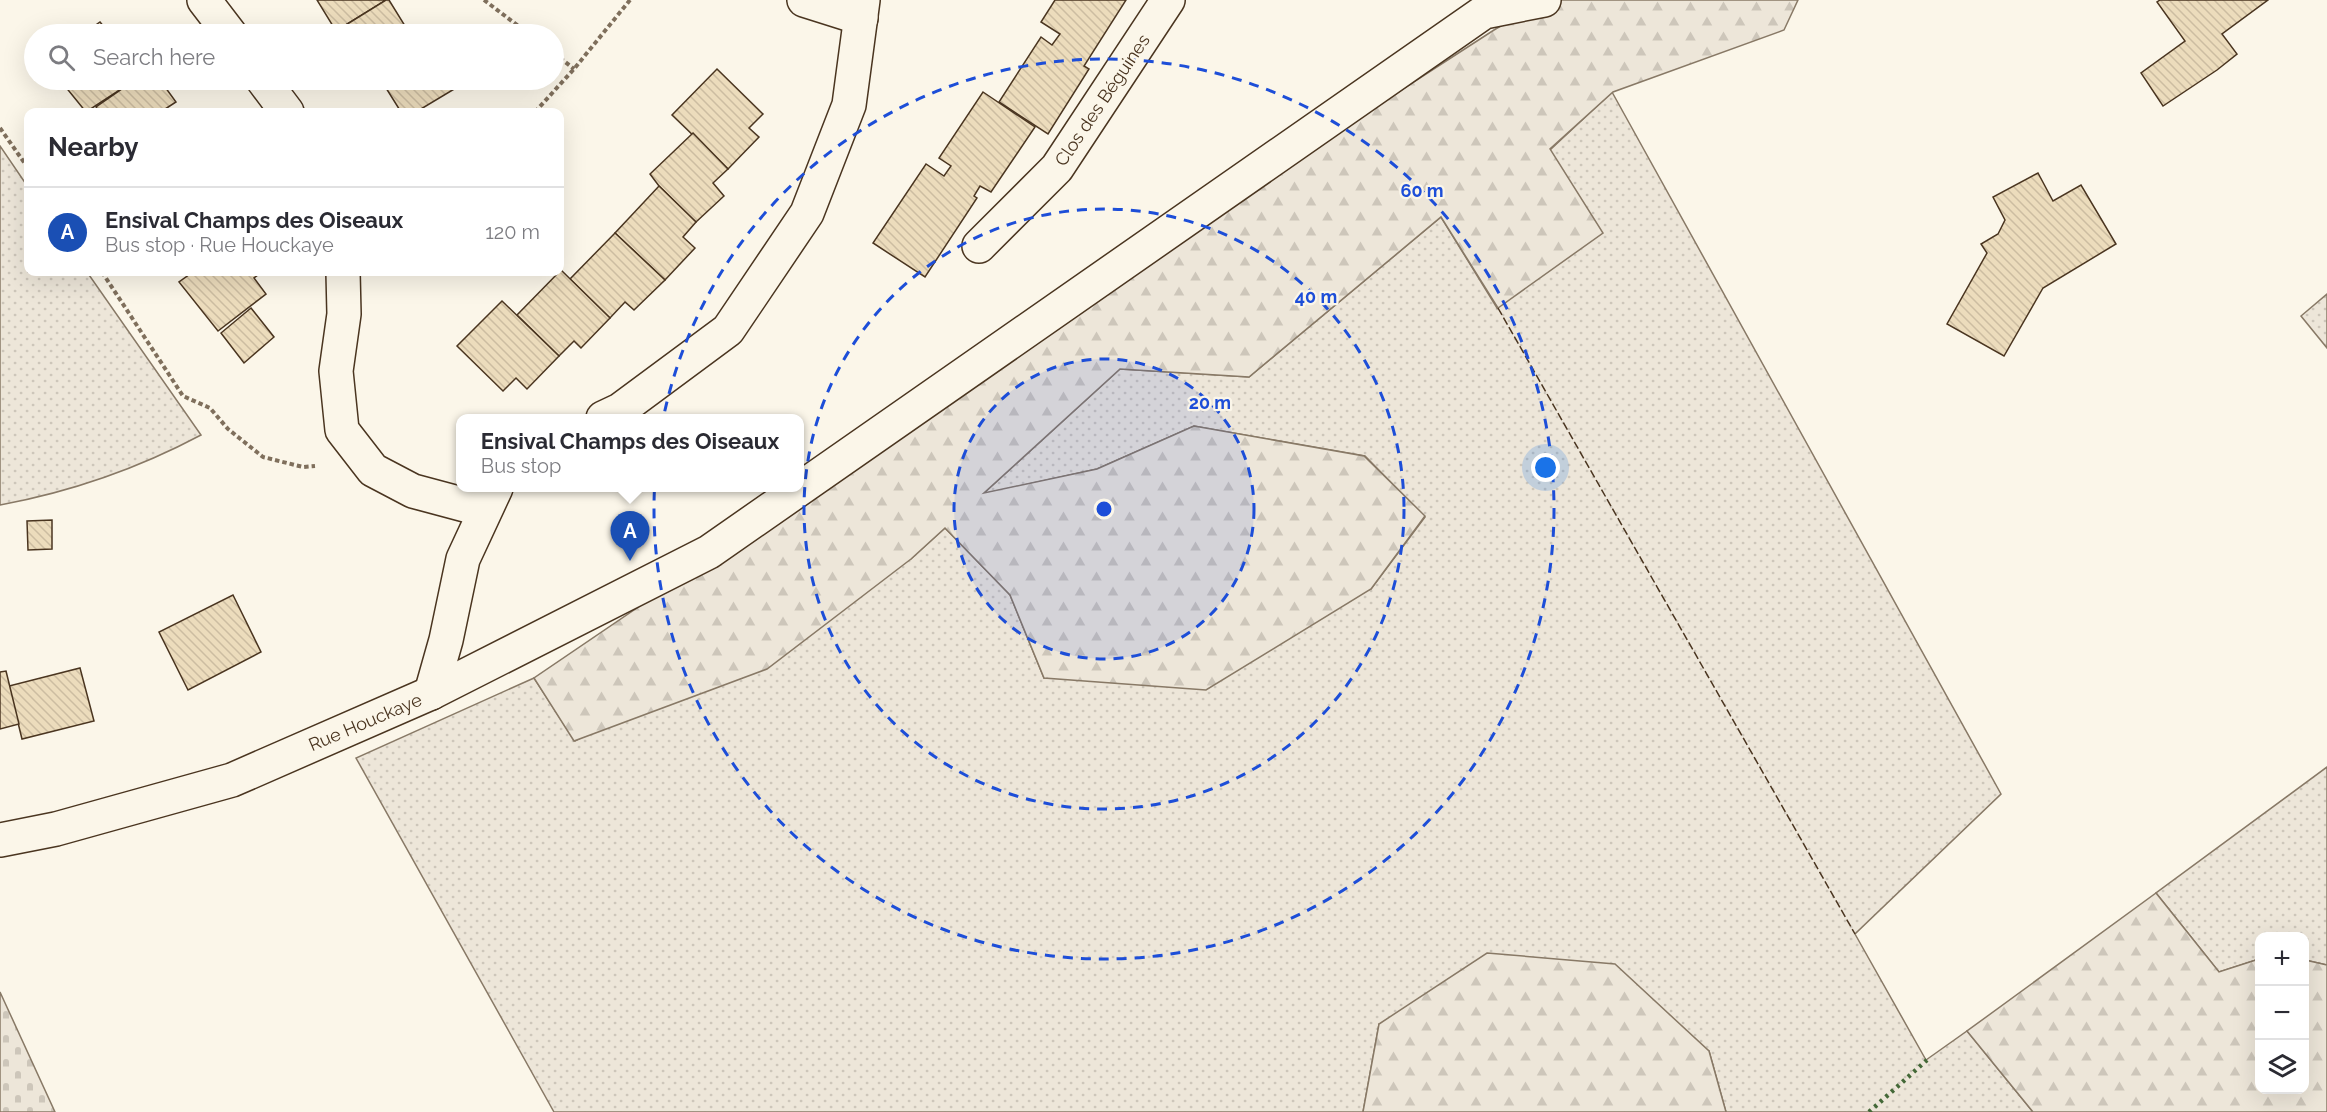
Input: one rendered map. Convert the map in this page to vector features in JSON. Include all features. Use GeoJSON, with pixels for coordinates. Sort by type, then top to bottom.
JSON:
{"type":"FeatureCollection","features":[{"type":"Feature","properties":{"kind":"street"},"geometry":{"type":"LineString","coordinates":[[204,0],[222,24]]}},
{"type":"Feature","properties":{"kind":"street"},"geometry":{"type":"LineString","coordinates":[[613,414],[620,411],[728,330],[807,213],[849,105],[862,9],[804,0]]}},
{"type":"Feature","properties":{"kind":"street","name":"Clos des Béguines"},"geometry":{"type":"LineString","coordinates":[[979,246],[1057,168],[1168,0]]}},
{"type":"Feature","properties":{"kind":"street"},"geometry":{"type":"LineString","coordinates":[[1483,6],[1544,0]]}},
{"type":"Feature","properties":{"kind":"street","name":"Rue Houckaye"},"geometry":{"type":"LineString","coordinates":[[804,485],[1483,6]]}},
{"type":"Feature","properties":{"kind":"street"},"geometry":{"type":"LineString","coordinates":[[270,90],[284,108]]}},
{"type":"Feature","properties":{"kind":"street"},"geometry":{"type":"LineString","coordinates":[[343,276],[344,314],[336,371],[342,430],[373,470],[413,491],[490,499],[463,559],[446,640],[431,693]]}},
{"type":"Feature","properties":{"kind":"street","name":"Rue Houckaye"},"geometry":{"type":"LineString","coordinates":[[0,840],[56,829],[232,780],[431,693],[709,552],[794,492]]}},
{"type":"Feature","properties":{"kind":"path"},"geometry":{"type":"LineString","coordinates":[[484,0],[516,24]]}},
{"type":"Feature","properties":{"kind":"path"},"geometry":{"type":"LineString","coordinates":[[564,80],[630,0]]}},
{"type":"Feature","properties":{"kind":"path"},"geometry":{"type":"LineString","coordinates":[[564,61],[574,69]]}},
{"type":"Feature","properties":{"kind":"path"},"geometry":{"type":"LineString","coordinates":[[539,108],[555,90]]}},
{"type":"Feature","properties":{"kind":"path"},"geometry":{"type":"LineString","coordinates":[[0,128],[24,162]]}},
{"type":"Feature","properties":{"kind":"path"},"geometry":{"type":"LineString","coordinates":[[105,276],[183,396],[210,408],[228,429],[263,457],[303,467],[323,465],[358,451]]}},
{"type":"Feature","properties":{"kind":"green space"},"geometry":{"type":"Polygon","coordinates":[[[1545,0],[1798,0],[1784,30],[1613,92],[1550,149],[1603,233],[1498,308],[1441,217],[1249,377],[1120,369],[984,493],[1097,469],[1194,426],[1364,456],[1425,516],[1371,589],[1206,690],[1044,678],[1010,595],[945,528],[911,559],[767,669],[574,741],[534,678],[1361,116],[1494,30],[1545,0]]]}},
{"type":"Feature","properties":{"kind":"green space"},"geometry":{"type":"Polygon","coordinates":[[[1612,92],[2001,794],[1855,934],[1926,1060],[1967,1031],[2033,1112],[1726,1112],[1709,1051],[1379,1024],[1363,1112],[554,1112],[356,758],[534,678],[575,741],[911,559],[945,528],[1010,595],[1044,678],[1371,589],[1425,517],[1365,456],[1194,426],[1097,469],[983,494],[1120,369],[1249,377],[1441,217],[1497,308],[1550,150],[1612,92]]]}},
{"type":"Feature","properties":{"kind":"green space"},"geometry":{"type":"Polygon","coordinates":[[[0,146],[24,181],[24,276],[90,276],[201,435],[104,478],[0,505],[0,146]]]}},
{"type":"Feature","properties":{"kind":"green space"},"geometry":{"type":"Polygon","coordinates":[[[2327,294],[2327,348],[2301,316],[2327,294]]]}},
{"type":"Feature","properties":{"kind":"green space"},"geometry":{"type":"Polygon","coordinates":[[[2327,767],[2327,965],[2309,961],[2309,932],[2255,932],[2255,960],[2219,972],[2156,893],[2327,767]]]}},
{"type":"Feature","properties":{"kind":"green space"},"geometry":{"type":"Polygon","coordinates":[[[2156,893],[2219,972],[2255,960],[2255,1094],[2309,1094],[2309,961],[2327,965],[2327,1112],[2033,1112],[1967,1031],[2156,893]]]}},
{"type":"Feature","properties":{"kind":"green space"},"geometry":{"type":"Polygon","coordinates":[[[1487,953],[1615,964],[1709,1051],[1726,1112],[1363,1112],[1379,1024],[1487,953]]]}},
{"type":"Feature","properties":{"kind":"green space"},"geometry":{"type":"Polygon","coordinates":[[[0,992],[55,1112],[0,1112],[0,992]]]}},
{"type":"Feature","properties":{"kind":"building"},"geometry":{"type":"Polygon","coordinates":[[[317,0],[386,0],[347,24],[332,24],[317,0]]]}},
{"type":"Feature","properties":{"kind":"building"},"geometry":{"type":"Polygon","coordinates":[[[389,0],[404,24],[347,24],[389,0]]]}},
{"type":"Feature","properties":{"kind":"building"},"geometry":{"type":"Polygon","coordinates":[[[1055,0],[1126,0],[1084,66],[1089,69],[1048,134],[999,102],[1041,37],[1052,45],[1060,34],[1041,22],[1055,0]]]}},
{"type":"Feature","properties":{"kind":"building"},"geometry":{"type":"Polygon","coordinates":[[[2160,0],[2268,0],[2222,34],[2237,54],[2163,106],[2141,73],[2185,41],[2157,2],[2160,0]]]}},
{"type":"Feature","properties":{"kind":"building"},"geometry":{"type":"Polygon","coordinates":[[[717,69],[763,114],[749,128],[759,137],[728,169],[672,115],[717,69]]]}},
{"type":"Feature","properties":{"kind":"building"},"geometry":{"type":"Polygon","coordinates":[[[68,90],[120,90],[92,108],[83,108],[68,90]]]}},
{"type":"Feature","properties":{"kind":"building"},"geometry":{"type":"Polygon","coordinates":[[[121,90],[167,90],[176,102],[167,108],[96,107],[121,90]]]}},
{"type":"Feature","properties":{"kind":"building"},"geometry":{"type":"Polygon","coordinates":[[[387,90],[453,90],[423,108],[398,108],[387,90]]]}},
{"type":"Feature","properties":{"kind":"building"},"geometry":{"type":"Polygon","coordinates":[[[983,92],[1035,127],[991,192],[980,186],[974,196],[977,198],[925,277],[873,243],[926,164],[944,176],[951,166],[939,158],[983,92]]]}},
{"type":"Feature","properties":{"kind":"building"},"geometry":{"type":"Polygon","coordinates":[[[693,133],[728,169],[713,183],[724,196],[696,222],[659,186],[650,174],[693,133]]]}},
{"type":"Feature","properties":{"kind":"building"},"geometry":{"type":"Polygon","coordinates":[[[2038,173],[2053,201],[2081,185],[2116,244],[2043,288],[2004,356],[1947,324],[1987,253],[1981,244],[1998,234],[2005,220],[1993,197],[2038,173]]]}},
{"type":"Feature","properties":{"kind":"building"},"geometry":{"type":"Polygon","coordinates":[[[659,186],[696,222],[683,237],[695,248],[665,280],[615,233],[659,186]]]}},
{"type":"Feature","properties":{"kind":"building"},"geometry":{"type":"Polygon","coordinates":[[[615,233],[665,280],[634,310],[625,302],[610,318],[570,279],[615,233]]]}},
{"type":"Feature","properties":{"kind":"building"},"geometry":{"type":"Polygon","coordinates":[[[564,273],[610,318],[581,348],[574,341],[559,356],[517,315],[555,276],[564,276],[564,273]]]}},
{"type":"Feature","properties":{"kind":"building"},"geometry":{"type":"Polygon","coordinates":[[[187,276],[257,276],[254,278],[266,294],[218,331],[179,282],[187,276]]]}},
{"type":"Feature","properties":{"kind":"building"},"geometry":{"type":"Polygon","coordinates":[[[502,301],[559,356],[527,389],[516,378],[503,391],[457,346],[502,301]]]}},
{"type":"Feature","properties":{"kind":"building"},"geometry":{"type":"Polygon","coordinates":[[[251,308],[274,337],[244,363],[221,333],[251,308]]]}},
{"type":"Feature","properties":{"kind":"building"},"geometry":{"type":"Polygon","coordinates":[[[52,520],[52,549],[28,550],[27,521],[52,520]]]}},
{"type":"Feature","properties":{"kind":"building"},"geometry":{"type":"Polygon","coordinates":[[[233,595],[261,652],[188,690],[159,632],[233,595]]]}},
{"type":"Feature","properties":{"kind":"building"},"geometry":{"type":"Polygon","coordinates":[[[80,668],[94,721],[22,739],[9,686],[80,668]]]}},
{"type":"Feature","properties":{"kind":"building"},"geometry":{"type":"Polygon","coordinates":[[[6,671],[19,724],[0,729],[0,672],[6,671]]]}},
{"type":"Feature","properties":{"kind":"hedge"},"geometry":{"type":"LineString","coordinates":[[1869,1112],[1927,1060]]}},
{"type":"Feature","properties":{"kind":"fence"},"geometry":{"type":"LineString","coordinates":[[1498,308],[1855,934]]}},
{"type":"Feature","properties":{"kind":"place","name":"Ensival Champs des Oiseaux"},"geometry":{"type":"Point","coordinates":[630,561]}}]}
